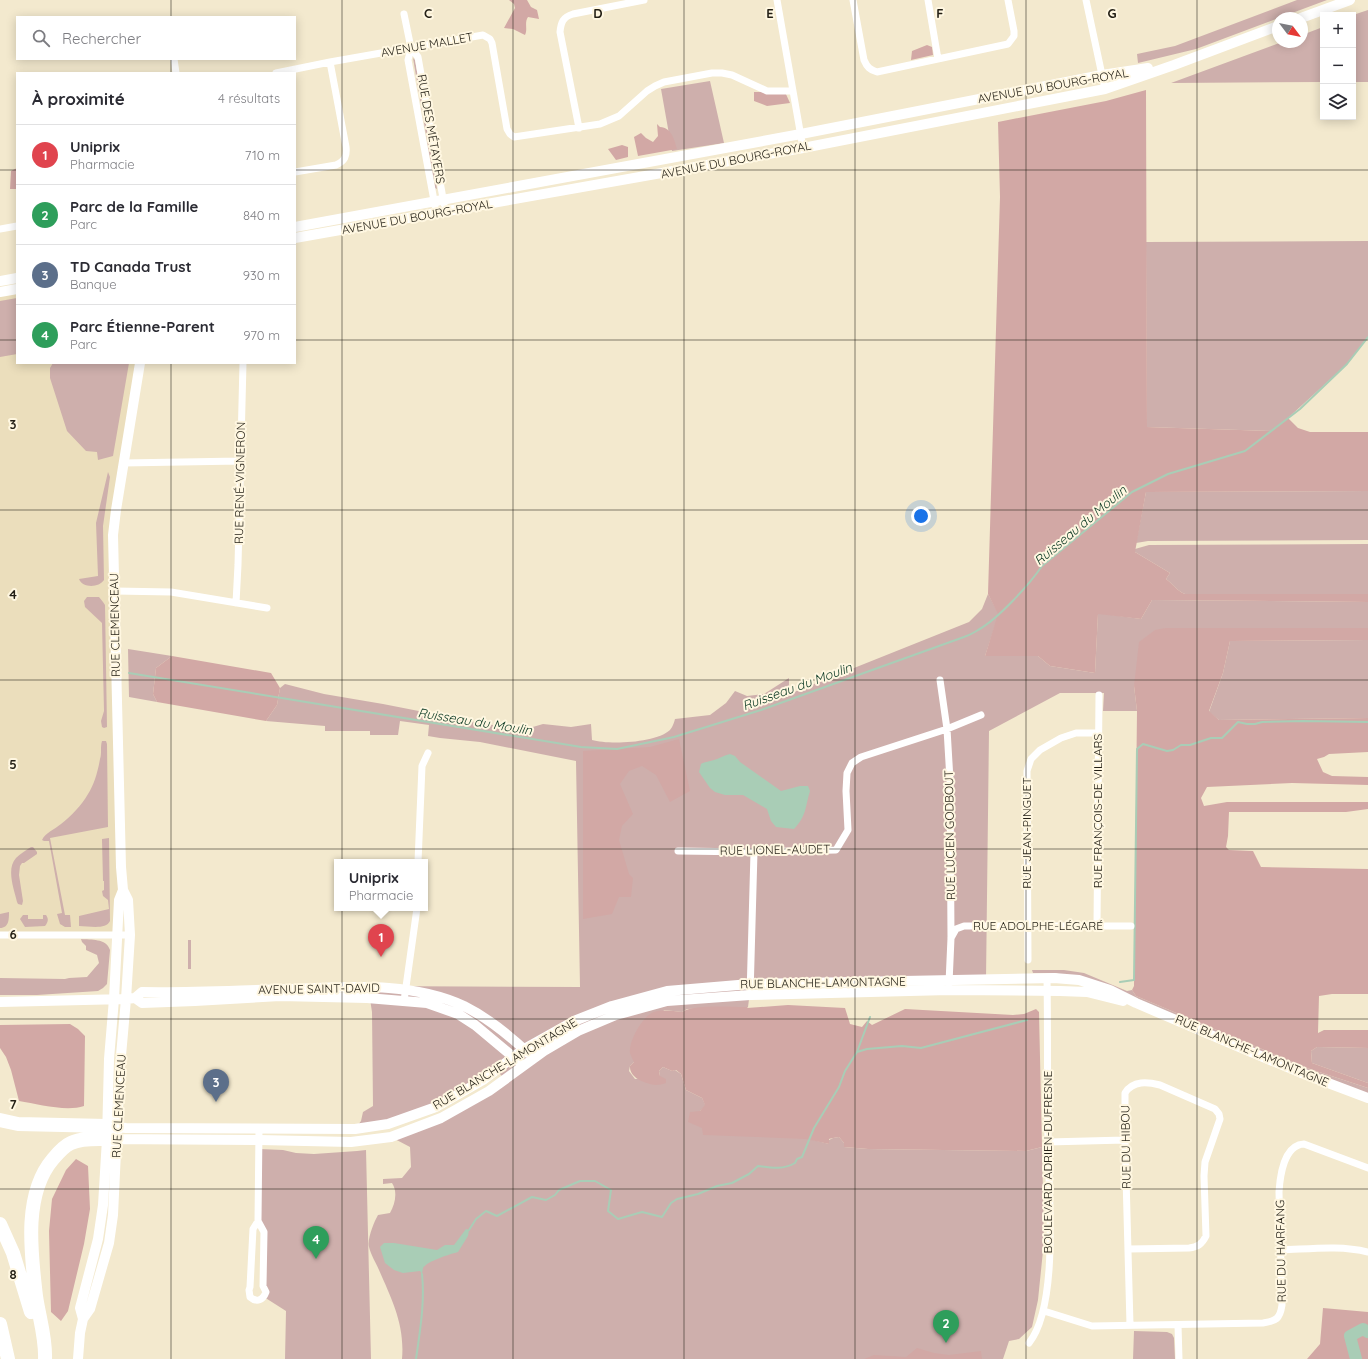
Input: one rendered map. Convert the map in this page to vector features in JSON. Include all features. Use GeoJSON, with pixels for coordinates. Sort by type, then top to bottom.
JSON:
{"type":"FeatureCollection","features":[{"type":"Feature","properties":{"kind":"highway"},"geometry":{"type":"LineString","coordinates":[[0,1120],[18,1124],[112,1133]]}},
{"type":"Feature","properties":{"kind":"highway"},"geometry":{"type":"LineString","coordinates":[[44,1359],[46,1346],[37,1298],[31,1248],[31,1224],[40,1177],[55,1156],[71,1143],[112,1133]]}},
{"type":"Feature","properties":{"kind":"highway"},"geometry":{"type":"LineString","coordinates":[[0,1224],[13,1253],[44,1359]]}},
{"type":"Feature","properties":{"kind":"highway"},"geometry":{"type":"LineString","coordinates":[[1,1330],[8,1359]]}},
{"type":"Feature","properties":{"kind":"street"},"geometry":{"type":"LineString","coordinates":[[579,128],[560,32],[563,19],[567,15],[644,0]]}},
{"type":"Feature","properties":{"kind":"street"},"geometry":{"type":"LineString","coordinates":[[776,0],[803,148]]}},
{"type":"Feature","properties":{"kind":"street"},"geometry":{"type":"LineString","coordinates":[[854,0],[864,60],[866,66],[877,72],[1008,44],[1014,36],[1008,0]]}},
{"type":"Feature","properties":{"kind":"street"},"geometry":{"type":"LineString","coordinates":[[928,0],[938,59]]}},
{"type":"Feature","properties":{"kind":"street"},"geometry":{"type":"LineString","coordinates":[[1086,0],[1104,88]]}},
{"type":"Feature","properties":{"kind":"street"},"geometry":{"type":"LineString","coordinates":[[1308,15],[1350,0]]}},
{"type":"Feature","properties":{"kind":"street","name":"RUE DES MÉTAYERS"},"geometry":{"type":"LineString","coordinates":[[404,14],[411,48],[418,57],[441,213]]}},
{"type":"Feature","properties":{"kind":"street","name":"AVENUE DU BOURG-ROYAL"},"geometry":{"type":"LineString","coordinates":[[296,238],[803,148],[1104,88],[1174,65],[1272,28]]}},
{"type":"Feature","properties":{"kind":"street","name":"AVENUE MALLET"},"geometry":{"type":"LineString","coordinates":[[281,72],[480,35],[487,36],[490,38],[492,43],[507,129],[514,137],[600,124],[619,116],[647,91],[664,82],[712,73],[732,75],[767,91],[793,91]]}},
{"type":"Feature","properties":{"kind":"street"},"geometry":{"type":"LineString","coordinates":[[174,60],[176,72]]}},
{"type":"Feature","properties":{"kind":"street"},"geometry":{"type":"LineString","coordinates":[[296,172],[336,165],[342,162],[347,153],[330,62]]}},
{"type":"Feature","properties":{"kind":"street","name":"AVENUE DU BOURG-ROYAL"},"geometry":{"type":"LineString","coordinates":[[296,227],[801,134],[1102,75],[1174,65]]}},
{"type":"Feature","properties":{"kind":"street"},"geometry":{"type":"LineString","coordinates":[[0,229],[16,226]]}},
{"type":"Feature","properties":{"kind":"street"},"geometry":{"type":"LineString","coordinates":[[0,281],[16,278]]}},
{"type":"Feature","properties":{"kind":"street"},"geometry":{"type":"LineString","coordinates":[[0,292],[16,289]]}},
{"type":"Feature","properties":{"kind":"street","name":"RUE CLEMENCEAU"},"geometry":{"type":"LineString","coordinates":[[78,1359],[80,1333],[83,1319],[80,1308],[100,1227],[120,1067],[131,998],[128,900],[123,890],[121,866],[113,535],[123,463],[140,364]]}},
{"type":"Feature","properties":{"kind":"street","name":"RUE RENÉ-VIGNERON"},"geometry":{"type":"LineString","coordinates":[[236,603],[243,364]]}},
{"type":"Feature","properties":{"kind":"street"},"geometry":{"type":"LineString","coordinates":[[123,463],[240,462]]}},
{"type":"Feature","properties":{"kind":"street"},"geometry":{"type":"LineString","coordinates":[[115,591],[171,592],[267,608]]}},
{"type":"Feature","properties":{"kind":"street","name":"RUE LUCIEN GODBOUT"},"geometry":{"type":"LineString","coordinates":[[940,680],[947,729],[950,780],[949,985]]}},
{"type":"Feature","properties":{"kind":"street","name":"RUE FRANÇOIS-DE VILLARS"},"geometry":{"type":"LineString","coordinates":[[1097,926],[1099,695]]}},
{"type":"Feature","properties":{"kind":"street","name":"RUE LIONEL-AUDET"},"geometry":{"type":"LineString","coordinates":[[678,851],[754,852],[836,850],[848,830],[846,791],[847,773],[852,763],[861,757],[947,729],[981,715]]}},
{"type":"Feature","properties":{"kind":"street","name":"RUE JEAN-PINGUET"},"geometry":{"type":"LineString","coordinates":[[1028,960],[1027,770],[1031,758],[1040,750],[1061,738],[1076,734],[1098,733]]}},
{"type":"Feature","properties":{"kind":"street"},"geometry":{"type":"LineString","coordinates":[[418,859],[422,766],[428,754]]}},
{"type":"Feature","properties":{"kind":"street"},"geometry":{"type":"LineString","coordinates":[[750,995],[754,852]]}},
{"type":"Feature","properties":{"kind":"street","name":"RUE CLEMENCEAU"},"geometry":{"type":"LineString","coordinates":[[112,1133],[109,1059],[114,999],[119,900],[123,890]]}},
{"type":"Feature","properties":{"kind":"street"},"geometry":{"type":"LineString","coordinates":[[404,1001],[417,911]]}},
{"type":"Feature","properties":{"kind":"street","name":"RUE ADOLPHE-LÉGARÉ"},"geometry":{"type":"LineString","coordinates":[[950,938],[956,929],[964,926],[1131,926]]}},
{"type":"Feature","properties":{"kind":"street"},"geometry":{"type":"LineString","coordinates":[[0,935],[130,935]]}},
{"type":"Feature","properties":{"kind":"street","name":"RUE BLANCHE-LAMONTAGNE"},"geometry":{"type":"LineString","coordinates":[[112,1133],[259,1140],[351,1142],[391,1137],[441,1118],[490,1091],[522,1065],[578,1032],[624,1013],[667,1001],[1048,978],[1079,980],[1110,990],[1136,1003],[1299,1072],[1368,1098]]}},
{"type":"Feature","properties":{"kind":"street","name":"BOULEVARD ADRIEN-DUFRESNE"},"geometry":{"type":"LineString","coordinates":[[1029,1343],[1034,1336],[1044,1311],[1048,1277],[1048,978]]}},
{"type":"Feature","properties":{"kind":"street","name":"RUE BLANCHE-LAMONTAGNE"},"geometry":{"type":"LineString","coordinates":[[112,1133],[259,1128],[355,1129],[388,1124],[436,1107],[483,1080],[524,1049],[574,1021],[612,1006],[668,991],[750,984],[949,985],[1086,992],[1136,1003]]}},
{"type":"Feature","properties":{"kind":"street","name":"AVENUE SAINT-DAVID"},"geometry":{"type":"LineString","coordinates":[[0,1002],[131,998],[142,992],[194,993],[368,986],[430,994],[465,1006],[482,1016],[524,1049],[533,1058]]}},
{"type":"Feature","properties":{"kind":"street","name":"AVENUE SAINT-DAVID"},"geometry":{"type":"LineString","coordinates":[[131,998],[142,1003],[195,1002],[280,996],[367,998],[427,1002],[458,1014],[475,1025],[522,1065]]}},
{"type":"Feature","properties":{"kind":"street","name":"RUE DU HIBOU"},"geometry":{"type":"LineString","coordinates":[[1129,1249],[1197,1247],[1203,1242],[1206,1236],[1205,1162],[1218,1127],[1220,1119],[1219,1114],[1215,1109],[1160,1085],[1151,1083],[1134,1085],[1128,1088],[1125,1093],[1130,1325]]}},
{"type":"Feature","properties":{"kind":"street"},"geometry":{"type":"LineString","coordinates":[[258,1221],[253,1229],[249,1290],[250,1297],[254,1300],[260,1300],[264,1297],[266,1292],[263,1286],[264,1232],[258,1221],[259,1128]]}},
{"type":"Feature","properties":{"kind":"street"},"geometry":{"type":"LineString","coordinates":[[1048,1142],[1125,1140]]}},
{"type":"Feature","properties":{"kind":"street","name":"RUE DU HARFANG"},"geometry":{"type":"LineString","coordinates":[[1044,1311],[1092,1326],[1273,1322],[1279,1317],[1282,1305],[1280,1177],[1288,1154],[1293,1148],[1304,1144],[1368,1168]]}},
{"type":"Feature","properties":{"kind":"street"},"geometry":{"type":"LineString","coordinates":[[1281,1250],[1341,1248],[1368,1252]]}},
{"type":"Feature","properties":{"kind":"street"},"geometry":{"type":"LineString","coordinates":[[1178,1325],[1178,1359]]}},
{"type":"Feature","properties":{"kind":"shaded area"},"geometry":{"type":"Polygon","coordinates":[[[509,0],[527,0],[531,7],[537,10],[539,19],[528,17],[525,35],[513,29],[504,28],[515,8],[514,4],[509,0]]]}},
{"type":"Feature","properties":{"kind":"shaded area"},"geometry":{"type":"Polygon","coordinates":[[[1297,0],[1327,0],[1295,12],[1272,12],[1272,21],[1196,49],[1138,63],[1137,54],[1175,46],[1297,0]]]}},
{"type":"Feature","properties":{"kind":"shaded area"},"geometry":{"type":"Polygon","coordinates":[[[1368,10],[1368,82],[1356,82],[1356,14],[1368,10]]]}},
{"type":"Feature","properties":{"kind":"shaded area"},"geometry":{"type":"Polygon","coordinates":[[[1320,28],[1320,82],[1171,83],[1272,46],[1272,48],[1308,48],[1308,33],[1320,28]]]}},
{"type":"Feature","properties":{"kind":"shaded area"},"geometry":{"type":"Polygon","coordinates":[[[927,45],[932,47],[933,55],[911,60],[912,51],[927,45]]]}},
{"type":"Feature","properties":{"kind":"shaded area"},"geometry":{"type":"Polygon","coordinates":[[[413,58],[415,60],[437,189],[435,188],[413,58]]]}},
{"type":"Feature","properties":{"kind":"shaded area"},"geometry":{"type":"Polygon","coordinates":[[[710,81],[724,143],[672,151],[661,89],[710,81]]]}},
{"type":"Feature","properties":{"kind":"shaded area"},"geometry":{"type":"Polygon","coordinates":[[[1146,90],[1147,427],[1271,431],[1288,418],[1298,428],[1310,432],[1368,432],[1368,491],[1146,492],[1135,552],[1170,573],[1166,579],[1185,594],[1368,594],[1368,602],[1152,600],[1141,619],[1098,614],[1095,673],[1050,666],[1038,656],[985,656],[998,614],[988,594],[1000,197],[998,122],[1106,101],[1146,90]]]}},
{"type":"Feature","properties":{"kind":"shaded area"},"geometry":{"type":"Polygon","coordinates":[[[754,92],[785,92],[790,103],[767,106],[754,101],[754,92]]]}},
{"type":"Feature","properties":{"kind":"shaded area"},"geometry":{"type":"Polygon","coordinates":[[[657,124],[670,132],[677,149],[638,156],[634,137],[641,133],[653,142],[658,136],[657,124]]]}},
{"type":"Feature","properties":{"kind":"shaded area"},"geometry":{"type":"Polygon","coordinates":[[[622,145],[628,147],[628,157],[616,160],[608,149],[622,145]]]}},
{"type":"Feature","properties":{"kind":"shaded area"},"geometry":{"type":"Polygon","coordinates":[[[16,168],[16,189],[10,189],[11,171],[16,168]]]}},
{"type":"Feature","properties":{"kind":"shaded area"},"geometry":{"type":"Polygon","coordinates":[[[1368,241],[1368,337],[1347,364],[1288,418],[1271,431],[1147,427],[1146,242],[1368,241]]]}},
{"type":"Feature","properties":{"kind":"shaded area"},"geometry":{"type":"Polygon","coordinates":[[[16,289],[16,364],[140,364],[116,510],[121,934],[0,935],[0,292],[16,289]]]}},
{"type":"Feature","properties":{"kind":"shaded area"},"geometry":{"type":"Polygon","coordinates":[[[16,298],[16,354],[0,357],[0,301],[16,298]]]}},
{"type":"Feature","properties":{"kind":"shaded area"},"geometry":{"type":"Polygon","coordinates":[[[52,364],[129,364],[113,456],[98,460],[97,452],[86,451],[67,431],[50,378],[50,368],[52,364]]]}},
{"type":"Feature","properties":{"kind":"shaded area"},"geometry":{"type":"Polygon","coordinates":[[[108,472],[110,477],[103,526],[104,580],[102,583],[91,586],[83,584],[79,579],[98,576],[96,523],[108,472]]]}},
{"type":"Feature","properties":{"kind":"shaded area"},"geometry":{"type":"Polygon","coordinates":[[[1368,491],[1368,540],[1148,541],[1136,543],[1146,492],[1368,491]]]}},
{"type":"Feature","properties":{"kind":"shaded area"},"geometry":{"type":"Polygon","coordinates":[[[1368,544],[1368,594],[1185,594],[1166,579],[1170,573],[1135,552],[1135,549],[1149,545],[1368,544]]]}},
{"type":"Feature","properties":{"kind":"shaded area"},"geometry":{"type":"Polygon","coordinates":[[[988,594],[999,614],[985,656],[1038,656],[1050,666],[1095,673],[1098,613],[1141,619],[1152,600],[1368,602],[1368,628],[1165,628],[1134,686],[1137,711],[1103,711],[1104,693],[1060,693],[989,731],[986,979],[751,984],[748,1007],[687,1009],[682,1012],[664,1010],[634,1062],[630,1066],[629,1071],[635,1079],[660,1076],[659,1071],[663,1067],[672,1071],[675,1070],[681,1074],[686,1090],[702,1098],[706,1106],[700,1111],[829,1144],[829,1140],[839,1137],[844,1143],[844,1147],[868,1149],[1026,1151],[1042,1147],[1044,1241],[1038,1300],[1032,1327],[1019,1339],[1009,1341],[1003,1359],[402,1359],[402,1335],[396,1313],[369,1247],[371,1231],[378,1215],[390,1213],[394,1202],[394,1187],[392,1183],[383,1184],[383,1179],[402,1178],[411,1167],[410,1147],[391,1137],[441,1118],[505,1079],[496,1070],[436,1107],[355,1129],[361,1121],[363,1112],[373,1106],[372,1012],[368,986],[580,987],[576,761],[480,742],[428,736],[429,725],[400,721],[398,735],[370,735],[370,731],[325,731],[325,726],[266,721],[277,705],[280,688],[285,684],[324,694],[485,724],[526,729],[543,724],[571,727],[591,724],[592,740],[600,742],[632,742],[654,738],[663,734],[671,729],[675,719],[710,715],[726,703],[735,691],[747,696],[764,694],[789,678],[789,694],[969,622],[982,609],[988,594]]]}},
{"type":"Feature","properties":{"kind":"shaded area"},"geometry":{"type":"Polygon","coordinates":[[[87,597],[99,597],[105,605],[107,727],[104,728],[102,727],[101,721],[104,711],[102,623],[85,607],[84,601],[87,597]]]}},
{"type":"Feature","properties":{"kind":"shaded area"},"geometry":{"type":"Polygon","coordinates":[[[1165,628],[1368,628],[1368,640],[1230,641],[1223,673],[1209,711],[1219,720],[1368,718],[1368,752],[1329,754],[1317,759],[1323,772],[1332,776],[1368,777],[1368,785],[1292,783],[1207,787],[1201,798],[1204,806],[1227,802],[1368,802],[1368,809],[1346,812],[1229,812],[1226,847],[1229,850],[1253,851],[1261,867],[1368,869],[1368,994],[1332,994],[1319,996],[1318,1033],[1324,1030],[1368,1030],[1368,1048],[1317,1047],[1311,1051],[1312,1063],[1368,1083],[1368,1088],[1307,1068],[1136,996],[1132,990],[1134,986],[1137,711],[1134,686],[1139,642],[1155,630],[1165,628]]]}},
{"type":"Feature","properties":{"kind":"shaded area"},"geometry":{"type":"Polygon","coordinates":[[[1368,640],[1368,718],[1219,720],[1209,712],[1223,673],[1230,641],[1368,640]]]}},
{"type":"Feature","properties":{"kind":"shaded area"},"geometry":{"type":"Polygon","coordinates":[[[128,649],[172,656],[156,668],[153,694],[157,702],[129,697],[128,649]]]}},
{"type":"Feature","properties":{"kind":"shaded area"},"geometry":{"type":"Polygon","coordinates":[[[172,656],[271,673],[280,688],[277,705],[266,721],[157,702],[153,694],[156,668],[172,656]]]}},
{"type":"Feature","properties":{"kind":"shaded area"},"geometry":{"type":"Polygon","coordinates":[[[679,739],[690,791],[670,802],[656,775],[642,766],[629,771],[620,784],[633,814],[622,826],[619,840],[629,874],[633,878],[631,897],[619,897],[612,914],[583,919],[583,751],[650,747],[679,739]]]}},
{"type":"Feature","properties":{"kind":"shaded area"},"geometry":{"type":"Polygon","coordinates":[[[102,741],[106,741],[107,744],[108,827],[50,838],[65,915],[70,915],[71,927],[65,927],[60,924],[57,914],[62,913],[49,841],[42,840],[48,833],[72,814],[88,794],[97,773],[101,757],[102,741]]]}},
{"type":"Feature","properties":{"kind":"shaded area"},"geometry":{"type":"Polygon","coordinates":[[[730,754],[735,756],[740,762],[781,791],[800,786],[808,786],[810,791],[805,811],[794,829],[776,827],[771,821],[767,809],[743,795],[725,795],[715,792],[710,788],[699,772],[701,764],[730,754]]]}},
{"type":"Feature","properties":{"kind":"shaded area"},"geometry":{"type":"Polygon","coordinates":[[[109,838],[110,921],[105,926],[101,927],[79,926],[79,916],[109,909],[108,900],[103,896],[102,891],[104,890],[104,881],[102,839],[109,838]]]}},
{"type":"Feature","properties":{"kind":"shaded area"},"geometry":{"type":"Polygon","coordinates":[[[33,847],[37,854],[22,863],[20,866],[19,875],[23,901],[22,905],[18,904],[17,902],[11,873],[13,863],[16,858],[33,847]]]}},
{"type":"Feature","properties":{"kind":"shaded area"},"geometry":{"type":"Polygon","coordinates":[[[9,912],[9,920],[7,925],[0,928],[0,914],[9,912]]]}},
{"type":"Feature","properties":{"kind":"shaded area"},"geometry":{"type":"Polygon","coordinates":[[[23,915],[28,915],[28,919],[43,919],[43,915],[46,915],[48,918],[45,926],[25,927],[20,919],[23,915]]]}},
{"type":"Feature","properties":{"kind":"shaded area"},"geometry":{"type":"Polygon","coordinates":[[[81,939],[105,943],[110,950],[107,984],[103,988],[98,991],[37,995],[0,995],[0,978],[65,979],[87,977],[99,963],[97,955],[86,950],[86,946],[81,939]]]}},
{"type":"Feature","properties":{"kind":"shaded area"},"geometry":{"type":"Polygon","coordinates":[[[188,940],[191,940],[191,969],[188,969],[188,940]]]}},
{"type":"Feature","properties":{"kind":"shaded area"},"geometry":{"type":"Polygon","coordinates":[[[1032,970],[1064,970],[1084,973],[1127,991],[1132,990],[1136,996],[1307,1068],[1368,1088],[1368,1094],[1056,973],[1033,973],[1032,970]]]}},
{"type":"Feature","properties":{"kind":"shaded area"},"geometry":{"type":"Polygon","coordinates":[[[788,1005],[845,1008],[850,1024],[862,1027],[867,1021],[872,1025],[905,1009],[1013,1015],[1024,1014],[1036,1009],[1039,1012],[1042,1147],[1026,1151],[868,1149],[844,1147],[844,1143],[839,1137],[829,1139],[829,1144],[806,1139],[703,1135],[702,1128],[688,1122],[690,1112],[700,1111],[705,1105],[702,1098],[686,1090],[681,1074],[676,1070],[672,1071],[663,1067],[659,1071],[660,1076],[666,1079],[666,1083],[656,1085],[639,1080],[630,1070],[630,1066],[634,1062],[630,1053],[631,1042],[641,1023],[645,1018],[654,1012],[664,1010],[682,1012],[687,1009],[723,1006],[748,1007],[747,1008],[788,1005]]]}},
{"type":"Feature","properties":{"kind":"shaded area"},"geometry":{"type":"Polygon","coordinates":[[[70,1024],[85,1036],[84,1106],[77,1108],[61,1108],[19,1101],[11,1070],[6,1057],[0,1048],[0,1025],[70,1024]]]}},
{"type":"Feature","properties":{"kind":"shaded area"},"geometry":{"type":"Polygon","coordinates":[[[1317,1047],[1368,1048],[1368,1083],[1312,1063],[1311,1051],[1317,1047]]]}},
{"type":"Feature","properties":{"kind":"shaded area"},"geometry":{"type":"Polygon","coordinates":[[[259,1149],[314,1154],[366,1150],[371,1359],[285,1359],[286,1311],[264,1297],[264,1232],[258,1221],[259,1149]]]}},
{"type":"Feature","properties":{"kind":"shaded area"},"geometry":{"type":"Polygon","coordinates":[[[76,1159],[88,1166],[90,1209],[84,1244],[68,1311],[61,1321],[51,1312],[49,1231],[52,1199],[66,1170],[76,1159]]]}},
{"type":"Feature","properties":{"kind":"shaded area"},"geometry":{"type":"Polygon","coordinates":[[[466,1229],[469,1230],[468,1236],[458,1252],[439,1258],[425,1265],[422,1274],[420,1271],[403,1273],[394,1270],[385,1263],[380,1247],[384,1243],[394,1243],[437,1250],[445,1245],[454,1245],[466,1229]]]}},
{"type":"Feature","properties":{"kind":"shaded area"},"geometry":{"type":"Polygon","coordinates":[[[1323,1308],[1368,1312],[1368,1359],[1307,1359],[1320,1344],[1323,1308]]]}},
{"type":"Feature","properties":{"kind":"shaded area"},"geometry":{"type":"Polygon","coordinates":[[[1134,1331],[1167,1332],[1172,1334],[1174,1338],[1175,1359],[1133,1359],[1134,1331]]]}},
{"type":"Feature","properties":{"kind":"shaded area"},"geometry":{"type":"Polygon","coordinates":[[[917,1348],[934,1353],[949,1355],[981,1351],[982,1359],[864,1359],[874,1355],[906,1357],[917,1348]]]}},
{"type":"Feature","properties":{"kind":"waterway","name":"Ruisseau du Moulin"},"geometry":{"type":"LineString","coordinates":[[129,673],[581,747],[617,749],[674,737],[761,710],[975,632],[1004,610],[1042,566],[1132,492],[1168,474],[1245,451],[1300,409],[1347,364],[1368,337]]}},
{"type":"Feature","properties":{"kind":"waterway"},"geometry":{"type":"LineString","coordinates":[[1120,982],[1134,980],[1137,749],[1143,744],[1167,751],[1173,750],[1181,745],[1190,745],[1211,738],[1222,738],[1238,722],[1247,724],[1303,721],[1368,722]]}},
{"type":"Feature","properties":{"kind":"waterway"},"geometry":{"type":"LineString","coordinates":[[469,1230],[476,1219],[486,1211],[497,1216],[532,1197],[546,1200],[555,1195],[559,1190],[580,1181],[595,1181],[611,1190],[608,1211],[618,1219],[642,1212],[662,1217],[671,1203],[677,1199],[698,1194],[717,1186],[732,1183],[749,1174],[758,1166],[782,1168],[795,1163],[797,1159],[802,1157],[814,1128],[839,1087],[845,1071],[857,1052],[870,1017]]}},
{"type":"Feature","properties":{"kind":"waterway"},"geometry":{"type":"LineString","coordinates":[[857,1052],[867,1049],[902,1046],[921,1048],[1027,1020]]}},
{"type":"Feature","properties":{"kind":"waterway"},"geometry":{"type":"LineString","coordinates":[[416,1359],[422,1306],[422,1274]]}},
{"type":"Feature","properties":{"kind":"waterway"},"geometry":{"type":"LineString","coordinates":[[1356,1359],[1350,1336],[1363,1329],[1368,1332]]}},
{"type":"Feature","properties":{"kind":"place","name":"Uniprix"},"geometry":{"type":"Point","coordinates":[381,957]}},
{"type":"Feature","properties":{"kind":"place","name":"TD Canada Trust"},"geometry":{"type":"Point","coordinates":[216,1102]}},
{"type":"Feature","properties":{"kind":"place","name":"Parc Étienne-Parent"},"geometry":{"type":"Point","coordinates":[316,1259]}},
{"type":"Feature","properties":{"kind":"place","name":"Parc de la Famille"},"geometry":{"type":"Point","coordinates":[946,1343]}}]}
